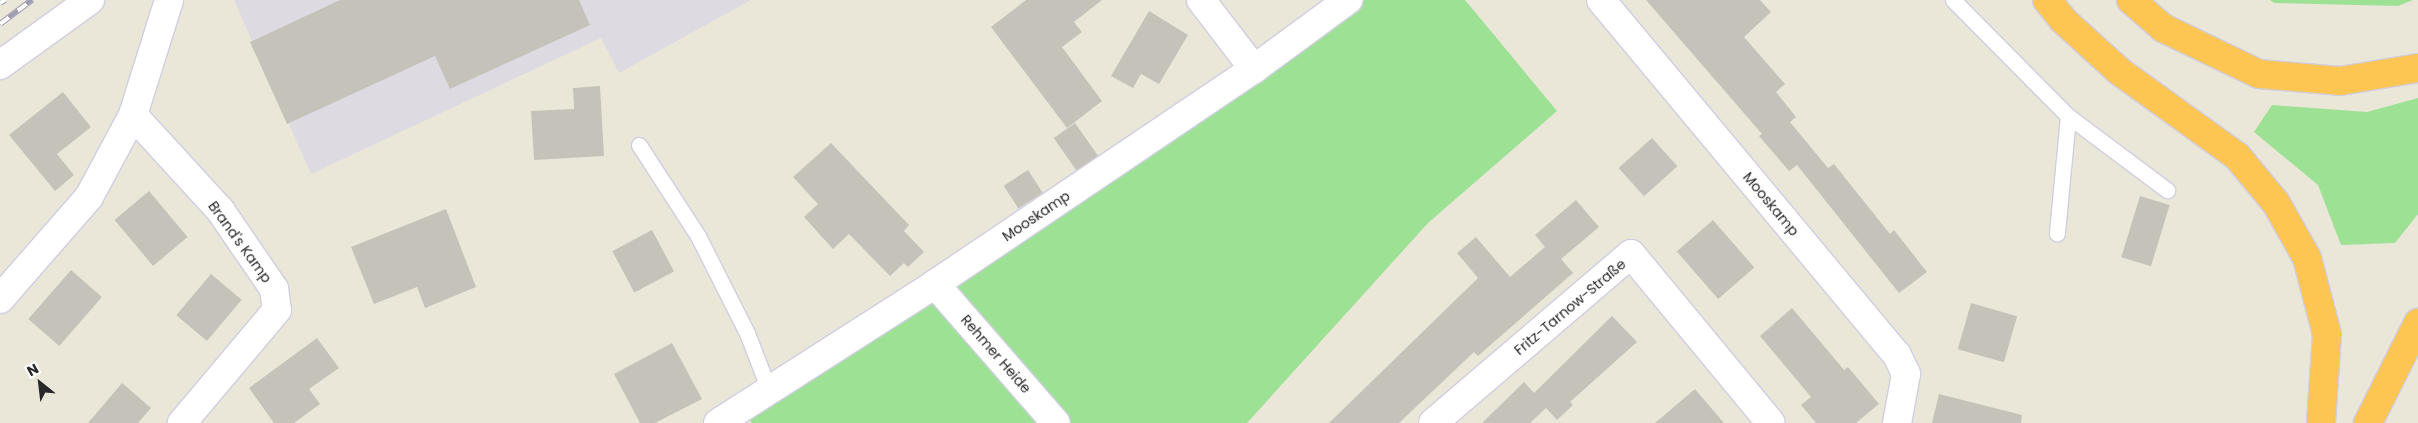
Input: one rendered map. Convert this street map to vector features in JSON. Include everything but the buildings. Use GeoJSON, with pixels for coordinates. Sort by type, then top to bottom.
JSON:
{"type":"FeatureCollection","features":[{"type":"Feature","properties":{"kind":"highway"},"geometry":{"type":"LineString","coordinates":[[2047,0],[2063,20],[2119,70],[2237,156],[2276,203],[2307,258],[2327,334],[2321,423]]}},
{"type":"Feature","properties":{"kind":"highway"},"geometry":{"type":"LineString","coordinates":[[2131,0],[2163,28],[2259,74],[2340,81],[2418,68]]}},
{"type":"Feature","properties":{"kind":"highway"},"geometry":{"type":"LineString","coordinates":[[2368,423],[2418,323]]}},
{"type":"Feature","properties":{"kind":"street"},"geometry":{"type":"LineString","coordinates":[[0,65],[90,0]]}},
{"type":"Feature","properties":{"kind":"street"},"geometry":{"type":"LineString","coordinates":[[0,299],[88,198],[133,115],[169,0]]}},
{"type":"Feature","properties":{"kind":"street"},"geometry":{"type":"LineString","coordinates":[[1201,0],[1254,69]]}},
{"type":"Feature","properties":{"kind":"street","name":"Mooskamp"},"geometry":{"type":"LineString","coordinates":[[718,423],[935,284],[1254,69],[1348,0]]}},
{"type":"Feature","properties":{"kind":"street","name":"Mooskamp"},"geometry":{"type":"LineString","coordinates":[[1608,3],[1897,355],[1906,374],[1898,423]]}},
{"type":"Feature","properties":{"kind":"street","name":"Brand's Kamp"},"geometry":{"type":"LineString","coordinates":[[133,115],[220,210],[274,289],[277,310],[182,423]]}},
{"type":"Feature","properties":{"kind":"street","name":"Fritz-Tarnow-Straße"},"geometry":{"type":"LineString","coordinates":[[1433,423],[1631,254],[1771,423]]}},
{"type":"Feature","properties":{"kind":"street","name":"Rehmer Heide"},"geometry":{"type":"LineString","coordinates":[[935,284],[1056,423]]}},
{"type":"Feature","properties":{"kind":"lane"},"geometry":{"type":"LineString","coordinates":[[1953,0],[2068,116],[2167,190]]}},
{"type":"Feature","properties":{"kind":"lane"},"geometry":{"type":"LineString","coordinates":[[2057,233],[2068,116]]}},
{"type":"Feature","properties":{"kind":"lane"},"geometry":{"type":"LineString","coordinates":[[639,145],[698,236],[748,333],[769,390]]}},
{"type":"Feature","properties":{"kind":"shaded area"},"geometry":{"type":"Polygon","coordinates":[[[234,0],[751,0],[619,73],[601,38],[311,174],[234,0]]]}},
{"type":"Feature","properties":{"kind":"green space"},"geometry":{"type":"Polygon","coordinates":[[[1360,0],[1465,0],[1557,111],[1428,223],[1247,423],[752,423],[749,419],[1360,0]]]}},
{"type":"Feature","properties":{"kind":"green space"},"geometry":{"type":"Polygon","coordinates":[[[2270,0],[2413,0],[2398,6],[2274,3],[2270,0]]]}},
{"type":"Feature","properties":{"kind":"green space"},"geometry":{"type":"Polygon","coordinates":[[[2418,98],[2418,214],[2395,243],[2341,245],[2318,185],[2254,132],[2272,105],[2367,112],[2418,98]]]}},
{"type":"Feature","properties":{"kind":"railway"},"geometry":{"type":"LineString","coordinates":[[0,3],[5,0]]}},
{"type":"Feature","properties":{"kind":"railway"},"geometry":{"type":"LineString","coordinates":[[0,24],[32,0]]}}]}
